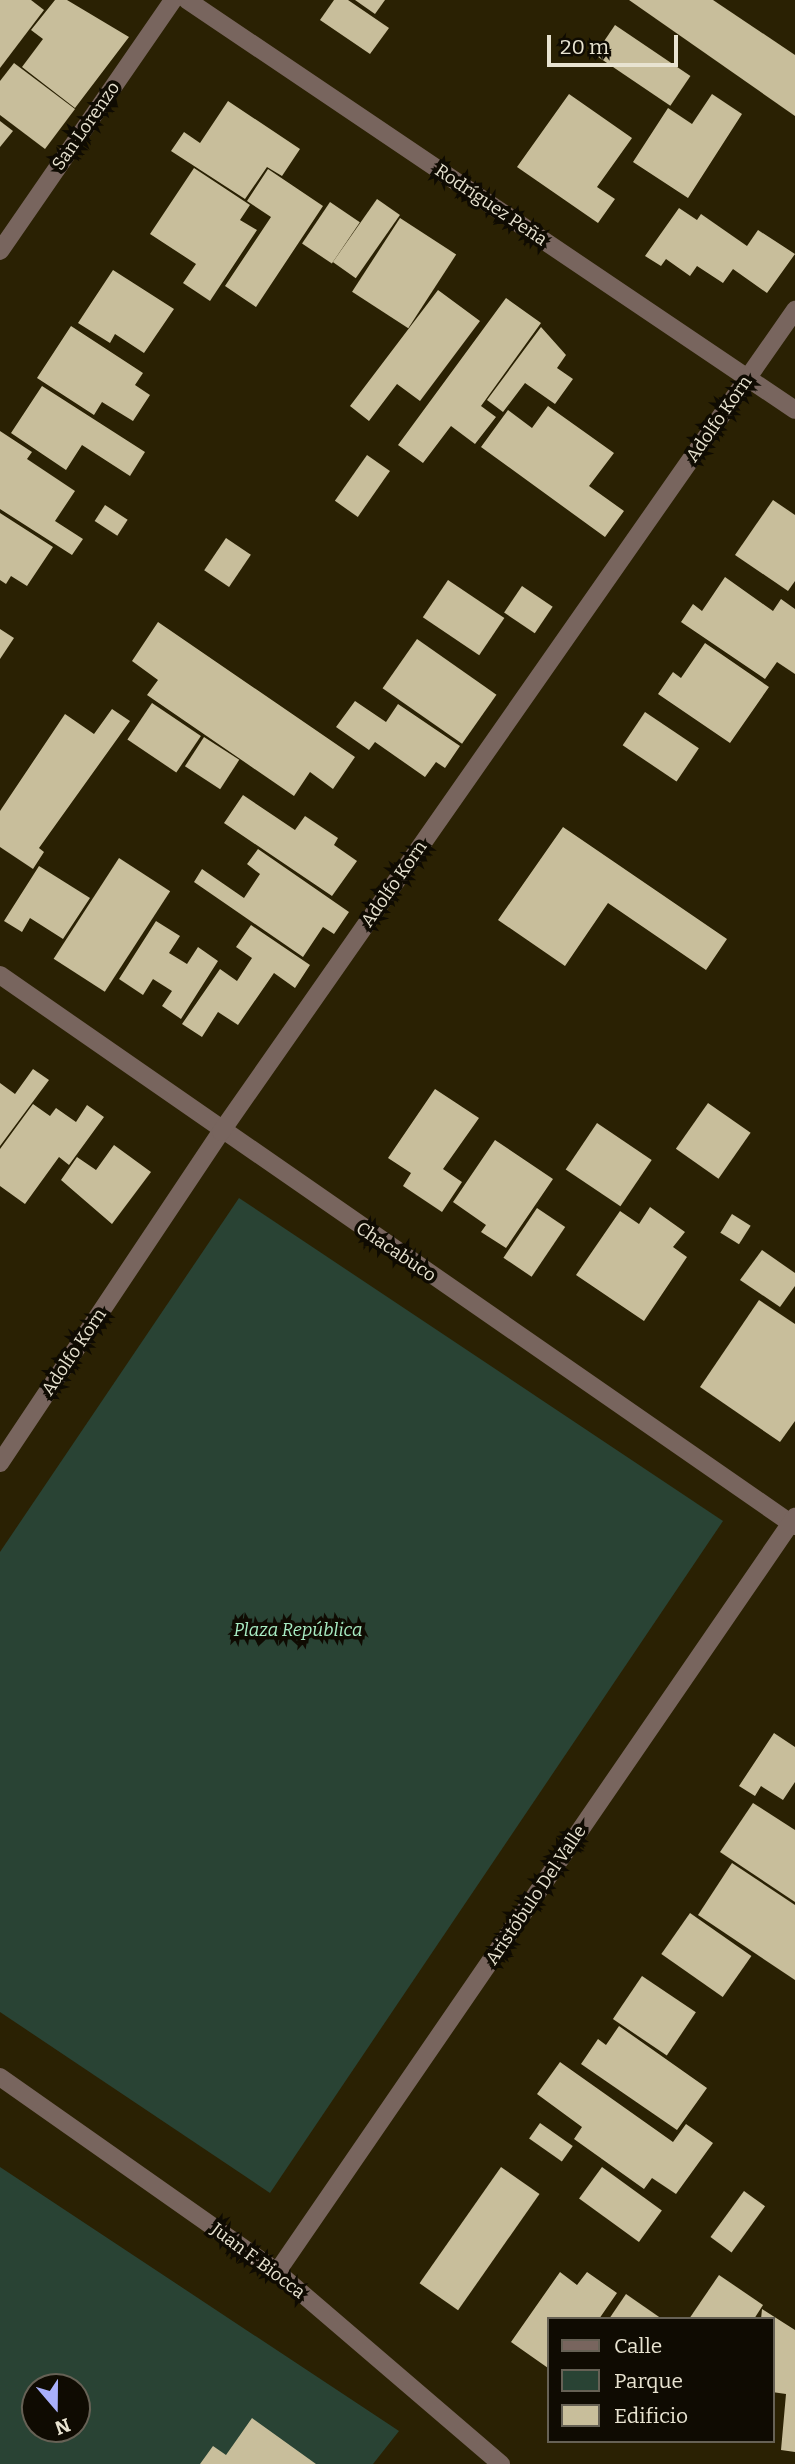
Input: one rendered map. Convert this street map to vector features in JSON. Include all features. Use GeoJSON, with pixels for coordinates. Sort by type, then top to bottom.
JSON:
{"type":"FeatureCollection","features":[{"type":"Feature","properties":{"kind":"street","name":"San Lorenzo"},"geometry":{"type":"LineString","coordinates":[[0,251],[173,0]]}},
{"type":"Feature","properties":{"kind":"street","name":"Rodríguez Peña"},"geometry":{"type":"LineString","coordinates":[[187,0],[795,410]]}},
{"type":"Feature","properties":{"kind":"street","name":"Adolfo Korn"},"geometry":{"type":"LineString","coordinates":[[0,1463],[221,1132],[795,310]]}},
{"type":"Feature","properties":{"kind":"street","name":"Chacabuco"},"geometry":{"type":"LineString","coordinates":[[0,975],[221,1132],[794,1522]]}},
{"type":"Feature","properties":{"kind":"street","name":"Aristóbulo Del Valle"},"geometry":{"type":"LineString","coordinates":[[277,2272],[794,1522]]}},
{"type":"Feature","properties":{"kind":"street","name":"Juan F. Biocca"},"geometry":{"type":"LineString","coordinates":[[0,2077],[277,2272],[501,2464]]}},
{"type":"Feature","properties":{"kind":"green space","name":"Plaza República"},"geometry":{"type":"Polygon","coordinates":[[[239,1198],[723,1521],[270,2193],[0,2012],[0,1552],[239,1198]]]}},
{"type":"Feature","properties":{"kind":"green space"},"geometry":{"type":"Polygon","coordinates":[[[0,2167],[399,2431],[373,2464],[0,2464],[0,2167]]]}},
{"type":"Feature","properties":{"kind":"building"},"geometry":{"type":"Polygon","coordinates":[[[0,0],[31,0],[44,10],[0,68],[0,0]]]}},
{"type":"Feature","properties":{"kind":"building"},"geometry":{"type":"Polygon","coordinates":[[[55,0],[67,0],[129,37],[75,108],[22,67],[43,39],[31,30],[55,0]]]}},
{"type":"Feature","properties":{"kind":"building"},"geometry":{"type":"Polygon","coordinates":[[[334,0],[348,0],[389,28],[370,54],[320,20],[334,0]]]}},
{"type":"Feature","properties":{"kind":"building"},"geometry":{"type":"Polygon","coordinates":[[[355,0],[385,0],[375,14],[355,0]]]}},
{"type":"Feature","properties":{"kind":"building"},"geometry":{"type":"Polygon","coordinates":[[[629,0],[713,0],[795,55],[795,116],[629,0]]]}},
{"type":"Feature","properties":{"kind":"building"},"geometry":{"type":"Polygon","coordinates":[[[615,25],[690,76],[670,106],[595,55],[615,25]]]}},
{"type":"Feature","properties":{"kind":"building"},"geometry":{"type":"Polygon","coordinates":[[[14,63],[75,109],[45,149],[0,115],[0,81],[14,63]]]}},
{"type":"Feature","properties":{"kind":"building"},"geometry":{"type":"Polygon","coordinates":[[[569,94],[632,138],[597,187],[615,199],[598,223],[517,167],[569,94]]]}},
{"type":"Feature","properties":{"kind":"building"},"geometry":{"type":"Polygon","coordinates":[[[712,94],[742,114],[688,198],[633,162],[668,108],[692,124],[712,94]]]}},
{"type":"Feature","properties":{"kind":"building"},"geometry":{"type":"Polygon","coordinates":[[[228,101],[300,149],[282,176],[267,167],[245,199],[171,151],[184,132],[200,143],[228,101]]]}},
{"type":"Feature","properties":{"kind":"building"},"geometry":{"type":"Polygon","coordinates":[[[0,121],[13,131],[0,147],[0,121]]]}},
{"type":"Feature","properties":{"kind":"building"},"geometry":{"type":"Polygon","coordinates":[[[194,168],[250,205],[240,220],[257,230],[210,301],[183,283],[196,264],[150,234],[194,168]]]}},
{"type":"Feature","properties":{"kind":"building"},"geometry":{"type":"Polygon","coordinates":[[[268,169],[323,206],[256,307],[225,286],[271,217],[247,201],[268,169]]]}},
{"type":"Feature","properties":{"kind":"building"},"geometry":{"type":"Polygon","coordinates":[[[377,199],[400,215],[356,278],[333,262],[377,199]]]}},
{"type":"Feature","properties":{"kind":"building"},"geometry":{"type":"Polygon","coordinates":[[[330,202],[360,222],[332,264],[302,243],[330,202]]]}},
{"type":"Feature","properties":{"kind":"building"},"geometry":{"type":"Polygon","coordinates":[[[679,208],[697,220],[701,214],[747,246],[758,230],[795,254],[767,293],[733,269],[723,283],[697,266],[690,276],[666,259],[661,266],[645,256],[679,208]]]}},
{"type":"Feature","properties":{"kind":"building"},"geometry":{"type":"Polygon","coordinates":[[[400,218],[456,254],[408,328],[352,292],[400,218]]]}},
{"type":"Feature","properties":{"kind":"building"},"geometry":{"type":"Polygon","coordinates":[[[113,270],[174,309],[144,353],[115,334],[110,343],[78,323],[113,270]]]}},
{"type":"Feature","properties":{"kind":"building"},"geometry":{"type":"Polygon","coordinates":[[[438,290],[480,321],[420,401],[397,384],[369,421],[350,406],[438,290]]]}},
{"type":"Feature","properties":{"kind":"building"},"geometry":{"type":"Polygon","coordinates":[[[506,298],[541,323],[481,406],[496,417],[475,444],[451,426],[423,463],[398,445],[506,298]]]}},
{"type":"Feature","properties":{"kind":"building"},"geometry":{"type":"Polygon","coordinates":[[[71,326],[143,373],[135,385],[150,395],[133,421],[102,402],[94,415],[37,378],[71,326]]]}},
{"type":"Feature","properties":{"kind":"building"},"geometry":{"type":"Polygon","coordinates":[[[541,327],[566,355],[557,368],[573,379],[555,404],[525,383],[503,412],[487,400],[541,327]]]}},
{"type":"Feature","properties":{"kind":"building"},"geometry":{"type":"Polygon","coordinates":[[[42,386],[145,452],[130,476],[82,445],[66,470],[11,433],[42,386]]]}},
{"type":"Feature","properties":{"kind":"building"},"geometry":{"type":"Polygon","coordinates":[[[548,406],[614,453],[589,486],[624,511],[605,537],[481,447],[508,410],[532,428],[548,406]]]}},
{"type":"Feature","properties":{"kind":"building"},"geometry":{"type":"Polygon","coordinates":[[[0,431],[32,452],[27,459],[75,491],[55,521],[83,539],[72,555],[0,509],[0,431]]]}},
{"type":"Feature","properties":{"kind":"building"},"geometry":{"type":"Polygon","coordinates":[[[367,455],[390,471],[358,517],[335,501],[367,455]]]}},
{"type":"Feature","properties":{"kind":"building"},"geometry":{"type":"Polygon","coordinates":[[[773,500],[795,515],[795,581],[788,591],[735,555],[773,500]]]}},
{"type":"Feature","properties":{"kind":"building"},"geometry":{"type":"Polygon","coordinates":[[[105,505],[128,520],[117,536],[95,521],[105,505]]]}},
{"type":"Feature","properties":{"kind":"building"},"geometry":{"type":"Polygon","coordinates":[[[0,513],[53,547],[27,586],[11,576],[6,584],[0,580],[0,513]]]}},
{"type":"Feature","properties":{"kind":"building"},"geometry":{"type":"Polygon","coordinates":[[[226,538],[251,555],[229,587],[204,570],[226,538]]]}},
{"type":"Feature","properties":{"kind":"building"},"geometry":{"type":"Polygon","coordinates":[[[725,577],[773,611],[781,599],[795,609],[795,674],[777,662],[765,679],[681,622],[693,604],[702,611],[725,577]]]}},
{"type":"Feature","properties":{"kind":"building"},"geometry":{"type":"Polygon","coordinates":[[[448,580],[504,618],[479,655],[423,617],[448,580]]]}},
{"type":"Feature","properties":{"kind":"building"},"geometry":{"type":"Polygon","coordinates":[[[522,586],[553,607],[535,633],[504,613],[522,586]]]}},
{"type":"Feature","properties":{"kind":"building"},"geometry":{"type":"Polygon","coordinates":[[[158,622],[355,757],[333,789],[310,772],[294,796],[147,695],[158,680],[132,661],[158,622]]]}},
{"type":"Feature","properties":{"kind":"building"},"geometry":{"type":"Polygon","coordinates":[[[0,629],[14,638],[0,659],[0,629]]]}},
{"type":"Feature","properties":{"kind":"building"},"geometry":{"type":"Polygon","coordinates":[[[417,639],[496,695],[462,744],[383,688],[417,639]]]}},
{"type":"Feature","properties":{"kind":"building"},"geometry":{"type":"Polygon","coordinates":[[[705,643],[769,687],[730,743],[658,694],[673,672],[681,678],[705,643]]]}},
{"type":"Feature","properties":{"kind":"building"},"geometry":{"type":"Polygon","coordinates":[[[355,701],[386,722],[398,704],[460,746],[445,768],[436,762],[425,777],[375,742],[369,750],[336,727],[355,701]]]}},
{"type":"Feature","properties":{"kind":"building"},"geometry":{"type":"Polygon","coordinates":[[[152,703],[201,736],[176,772],[127,739],[152,703]]]}},
{"type":"Feature","properties":{"kind":"building"},"geometry":{"type":"Polygon","coordinates":[[[112,709],[130,721],[39,848],[44,852],[33,869],[0,847],[0,811],[65,714],[94,734],[112,709]]]}},
{"type":"Feature","properties":{"kind":"building"},"geometry":{"type":"Polygon","coordinates":[[[645,712],[699,748],[677,782],[623,745],[645,712]]]}},
{"type":"Feature","properties":{"kind":"building"},"geometry":{"type":"Polygon","coordinates":[[[204,737],[239,760],[220,789],[185,766],[204,737]]]}},
{"type":"Feature","properties":{"kind":"building"},"geometry":{"type":"Polygon","coordinates":[[[243,795],[295,830],[305,816],[338,838],[334,845],[357,861],[332,896],[224,823],[243,795]]]}},
{"type":"Feature","properties":{"kind":"building"},"geometry":{"type":"Polygon","coordinates":[[[563,827],[727,939],[706,970],[608,903],[565,966],[498,920],[563,827]]]}},
{"type":"Feature","properties":{"kind":"building"},"geometry":{"type":"Polygon","coordinates":[[[258,849],[349,912],[334,934],[323,927],[303,957],[194,882],[202,869],[244,898],[260,874],[247,864],[258,849]]]}},
{"type":"Feature","properties":{"kind":"building"},"geometry":{"type":"Polygon","coordinates":[[[119,858],[170,891],[105,992],[54,959],[119,858]]]}},
{"type":"Feature","properties":{"kind":"building"},"geometry":{"type":"Polygon","coordinates":[[[39,866],[90,898],[63,939],[30,918],[22,932],[4,921],[39,866]]]}},
{"type":"Feature","properties":{"kind":"building"},"geometry":{"type":"Polygon","coordinates":[[[156,921],[180,936],[169,953],[187,964],[198,947],[218,961],[181,1019],[162,1006],[172,991],[153,979],[143,995],[119,979],[156,921]]]}},
{"type":"Feature","properties":{"kind":"building"},"geometry":{"type":"Polygon","coordinates":[[[251,925],[310,965],[295,988],[274,973],[238,1025],[218,1012],[202,1037],[182,1024],[220,969],[237,981],[252,958],[236,947],[251,925]]]}},
{"type":"Feature","properties":{"kind":"building"},"geometry":{"type":"Polygon","coordinates":[[[33,1069],[49,1080],[0,1146],[0,1083],[15,1094],[33,1069]]]}},
{"type":"Feature","properties":{"kind":"building"},"geometry":{"type":"Polygon","coordinates":[[[435,1089],[479,1118],[443,1169],[462,1182],[442,1212],[403,1186],[411,1173],[388,1158],[435,1089]]]}},
{"type":"Feature","properties":{"kind":"building"},"geometry":{"type":"Polygon","coordinates":[[[708,1103],[751,1133],[718,1179],[676,1149],[708,1103]]]}},
{"type":"Feature","properties":{"kind":"building"},"geometry":{"type":"Polygon","coordinates":[[[33,1104],[50,1116],[56,1108],[76,1122],[87,1105],[104,1117],[69,1165],[59,1157],[25,1204],[0,1186],[0,1149],[33,1104]]]}},
{"type":"Feature","properties":{"kind":"building"},"geometry":{"type":"Polygon","coordinates":[[[597,1123],[652,1160],[620,1206],[566,1169],[597,1123]]]}},
{"type":"Feature","properties":{"kind":"building"},"geometry":{"type":"Polygon","coordinates":[[[495,1140],[553,1179],[506,1248],[481,1232],[486,1225],[453,1202],[495,1140]]]}},
{"type":"Feature","properties":{"kind":"building"},"geometry":{"type":"Polygon","coordinates":[[[114,1145],[151,1172],[112,1224],[61,1180],[77,1157],[96,1170],[114,1145]]]}},
{"type":"Feature","properties":{"kind":"building"},"geometry":{"type":"Polygon","coordinates":[[[650,1207],[685,1232],[673,1247],[687,1257],[644,1321],[576,1275],[620,1211],[639,1224],[650,1207]]]}},
{"type":"Feature","properties":{"kind":"building"},"geometry":{"type":"Polygon","coordinates":[[[537,1208],[565,1227],[532,1277],[503,1258],[537,1208]]]}},
{"type":"Feature","properties":{"kind":"building"},"geometry":{"type":"Polygon","coordinates":[[[732,1214],[751,1226],[739,1244],[720,1233],[732,1214]]]}},
{"type":"Feature","properties":{"kind":"building"},"geometry":{"type":"Polygon","coordinates":[[[762,1250],[795,1273],[795,1286],[780,1307],[740,1280],[762,1250]]]}},
{"type":"Feature","properties":{"kind":"building"},"geometry":{"type":"Polygon","coordinates":[[[759,1300],[795,1324],[795,1421],[780,1442],[700,1387],[759,1300]]]}},
{"type":"Feature","properties":{"kind":"building"},"geometry":{"type":"Polygon","coordinates":[[[774,1733],[795,1747],[795,1782],[783,1800],[761,1786],[755,1796],[739,1786],[774,1733]]]}},
{"type":"Feature","properties":{"kind":"building"},"geometry":{"type":"Polygon","coordinates":[[[753,1803],[795,1830],[795,1902],[720,1852],[753,1803]]]}},
{"type":"Feature","properties":{"kind":"building"},"geometry":{"type":"Polygon","coordinates":[[[732,1863],[795,1905],[795,1980],[698,1915],[732,1863]]]}},
{"type":"Feature","properties":{"kind":"building"},"geometry":{"type":"Polygon","coordinates":[[[690,1913],[751,1956],[723,1997],[661,1954],[690,1913]]]}},
{"type":"Feature","properties":{"kind":"building"},"geometry":{"type":"Polygon","coordinates":[[[642,1976],[696,2012],[667,2055],[613,2019],[642,1976]]]}},
{"type":"Feature","properties":{"kind":"building"},"geometry":{"type":"Polygon","coordinates":[[[619,2026],[707,2088],[677,2130],[581,2064],[598,2039],[606,2045],[619,2026]]]}},
{"type":"Feature","properties":{"kind":"building"},"geometry":{"type":"Polygon","coordinates":[[[560,2062],[673,2142],[686,2124],[713,2143],[676,2194],[652,2178],[644,2189],[574,2139],[582,2127],[537,2094],[560,2062]]]}},
{"type":"Feature","properties":{"kind":"building"},"geometry":{"type":"Polygon","coordinates":[[[540,2123],[573,2146],[562,2162],[529,2139],[540,2123]]]}},
{"type":"Feature","properties":{"kind":"building"},"geometry":{"type":"Polygon","coordinates":[[[501,2167],[540,2194],[458,2310],[420,2283],[501,2167]]]}},
{"type":"Feature","properties":{"kind":"building"},"geometry":{"type":"Polygon","coordinates":[[[602,2167],[662,2210],[639,2242],[579,2199],[602,2167]]]}},
{"type":"Feature","properties":{"kind":"building"},"geometry":{"type":"Polygon","coordinates":[[[744,2191],[765,2206],[732,2252],[710,2237],[744,2191]]]}},
{"type":"Feature","properties":{"kind":"building"},"geometry":{"type":"Polygon","coordinates":[[[560,2272],[577,2285],[587,2272],[617,2293],[600,2317],[546,2317],[546,2367],[511,2342],[560,2272]]]}},
{"type":"Feature","properties":{"kind":"building"},"geometry":{"type":"Polygon","coordinates":[[[719,2275],[763,2305],[755,2317],[690,2317],[719,2275]]]}},
{"type":"Feature","properties":{"kind":"building"},"geometry":{"type":"Polygon","coordinates":[[[626,2294],[659,2317],[610,2317],[626,2294]]]}},
{"type":"Feature","properties":{"kind":"building"},"geometry":{"type":"Polygon","coordinates":[[[762,2309],[795,2330],[795,2452],[781,2450],[786,2394],[774,2392],[774,2317],[761,2317],[762,2309]]]}},
{"type":"Feature","properties":{"kind":"building"},"geometry":{"type":"Polygon","coordinates":[[[252,2418],[316,2464],[200,2464],[213,2446],[226,2455],[252,2418]]]}}]}
